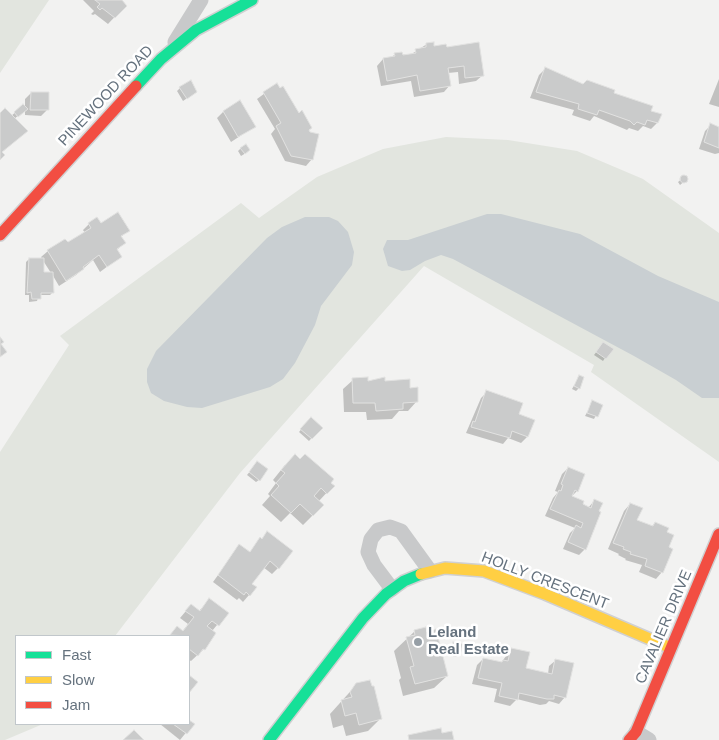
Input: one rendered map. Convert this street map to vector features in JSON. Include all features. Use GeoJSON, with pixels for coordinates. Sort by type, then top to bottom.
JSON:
{"type":"FeatureCollection","features":[{"type":"Feature","properties":{"kind":"street"},"geometry":{"type":"LineString","coordinates":[[171,50],[201,0]]}},
{"type":"Feature","properties":{"kind":"street","name":"PINEWOOD ROAD"},"geometry":{"type":"LineString","coordinates":[[0,235],[43,186],[171,50],[196,30],[252,0]]}},
{"type":"Feature","properties":{"kind":"street"},"geometry":{"type":"LineString","coordinates":[[392,589],[374,565],[368,552],[371,540],[378,530],[390,527],[401,531],[430,571]]}},
{"type":"Feature","properties":{"kind":"street","name":"CAVALIER DRIVE"},"geometry":{"type":"LineString","coordinates":[[638,737],[671,648],[719,534]]}},
{"type":"Feature","properties":{"kind":"street","name":"HOLLY CRESCENT"},"geometry":{"type":"LineString","coordinates":[[269,740],[363,618],[392,589],[404,581],[430,571],[445,568],[465,568],[484,571],[545,594],[671,648]]}},
{"type":"Feature","properties":{"kind":"shaded area"},"geometry":{"type":"Polygon","coordinates":[[[0,0],[49,0],[0,73],[0,0]]]}},
{"type":"Feature","properties":{"kind":"shaded area"},"geometry":{"type":"Polygon","coordinates":[[[446,137],[508,140],[577,151],[643,179],[719,233],[719,462],[591,372],[594,365],[424,266],[240,473],[116,635],[15,635],[15,725],[41,725],[5,740],[0,740],[0,452],[69,345],[60,336],[241,203],[259,218],[317,177],[383,149],[446,137]]]}},
{"type":"Feature","properties":{"kind":"shaded area"},"geometry":{"type":"Polygon","coordinates":[[[487,214],[501,214],[580,234],[658,276],[719,302],[719,398],[702,398],[676,380],[634,356],[453,259],[441,255],[425,261],[410,270],[402,271],[388,266],[383,249],[387,240],[408,240],[487,214]]]}},
{"type":"Feature","properties":{"kind":"shaded area"},"geometry":{"type":"Polygon","coordinates":[[[305,217],[329,217],[338,221],[348,232],[354,252],[352,265],[321,306],[315,325],[295,363],[283,379],[270,387],[202,408],[187,407],[164,401],[151,393],[147,382],[147,369],[156,351],[267,238],[282,227],[305,217]]]}},
{"type":"Feature","properties":{"kind":"building"},"geometry":{"type":"Polygon","coordinates":[[[95,0],[122,0],[127,6],[115,18],[102,8],[100,10],[97,7],[100,4],[95,0]]]}},
{"type":"Feature","properties":{"kind":"building"},"geometry":{"type":"Polygon","coordinates":[[[434,42],[434,46],[446,44],[447,47],[479,42],[484,76],[465,78],[464,66],[448,68],[451,86],[420,91],[417,75],[387,81],[383,58],[395,56],[394,53],[402,52],[403,55],[416,53],[415,49],[426,47],[426,43],[434,42]]]}},
{"type":"Feature","properties":{"kind":"building"},"geometry":{"type":"Polygon","coordinates":[[[545,67],[583,84],[587,80],[615,90],[614,93],[653,106],[651,111],[662,114],[658,123],[647,120],[645,125],[637,122],[634,125],[630,121],[599,110],[597,115],[578,109],[579,104],[536,92],[545,67]]]}},
{"type":"Feature","properties":{"kind":"building"},"geometry":{"type":"Polygon","coordinates":[[[191,80],[197,92],[187,99],[179,87],[191,80]]]}},
{"type":"Feature","properties":{"kind":"building"},"geometry":{"type":"Polygon","coordinates":[[[277,83],[280,88],[283,86],[299,113],[302,110],[312,128],[309,130],[310,132],[319,134],[313,160],[291,156],[276,126],[281,123],[263,92],[277,83]]]}},
{"type":"Feature","properties":{"kind":"building"},"geometry":{"type":"Polygon","coordinates":[[[31,92],[49,92],[49,110],[30,110],[31,92]]]}},
{"type":"Feature","properties":{"kind":"building"},"geometry":{"type":"Polygon","coordinates":[[[240,100],[256,127],[238,137],[223,111],[240,100]]]}},
{"type":"Feature","properties":{"kind":"building"},"geometry":{"type":"Polygon","coordinates":[[[23,104],[28,109],[18,117],[14,112],[23,104]]]}},
{"type":"Feature","properties":{"kind":"building"},"geometry":{"type":"Polygon","coordinates":[[[5,108],[28,131],[2,152],[5,155],[0,160],[0,113],[5,108]]]}},
{"type":"Feature","properties":{"kind":"building"},"geometry":{"type":"Polygon","coordinates":[[[710,123],[719,127],[719,148],[704,142],[710,123]]]}},
{"type":"Feature","properties":{"kind":"building"},"geometry":{"type":"Polygon","coordinates":[[[246,144],[250,150],[245,154],[240,148],[246,144]]]}},
{"type":"Feature","properties":{"kind":"building"},"geometry":{"type":"Polygon","coordinates":[[[684,175],[688,179],[684,183],[680,179],[684,175]]]}},
{"type":"Feature","properties":{"kind":"building"},"geometry":{"type":"Polygon","coordinates":[[[118,212],[130,231],[121,236],[126,243],[117,249],[122,257],[107,267],[99,255],[83,267],[84,269],[66,281],[47,250],[65,239],[68,242],[91,228],[88,223],[97,217],[101,223],[118,212]]]}},
{"type":"Feature","properties":{"kind":"building"},"geometry":{"type":"Polygon","coordinates":[[[29,258],[44,258],[44,272],[53,272],[54,293],[41,293],[41,299],[32,299],[31,292],[27,293],[29,258]]]}},
{"type":"Feature","properties":{"kind":"building"},"geometry":{"type":"Polygon","coordinates":[[[0,337],[4,342],[1,344],[7,352],[0,357],[0,337]]]}},
{"type":"Feature","properties":{"kind":"building"},"geometry":{"type":"Polygon","coordinates":[[[603,342],[614,349],[606,359],[596,352],[603,342]]]}},
{"type":"Feature","properties":{"kind":"building"},"geometry":{"type":"Polygon","coordinates":[[[579,375],[584,377],[580,389],[574,386],[579,375]]]}},
{"type":"Feature","properties":{"kind":"building"},"geometry":{"type":"Polygon","coordinates":[[[368,377],[368,381],[385,377],[385,381],[410,379],[410,388],[418,387],[418,402],[403,403],[403,409],[376,411],[375,403],[353,403],[352,378],[368,377]]]}},
{"type":"Feature","properties":{"kind":"building"},"geometry":{"type":"Polygon","coordinates":[[[486,390],[523,403],[519,414],[535,420],[528,437],[512,431],[510,438],[471,427],[473,421],[475,422],[486,390]]]}},
{"type":"Feature","properties":{"kind":"building"},"geometry":{"type":"Polygon","coordinates":[[[592,400],[603,405],[598,417],[587,413],[592,400]]]}},
{"type":"Feature","properties":{"kind":"building"},"geometry":{"type":"Polygon","coordinates":[[[311,417],[323,428],[312,439],[300,429],[311,417]]]}},
{"type":"Feature","properties":{"kind":"building"},"geometry":{"type":"Polygon","coordinates":[[[295,454],[300,459],[305,454],[334,479],[331,483],[335,486],[327,494],[321,488],[314,496],[324,505],[313,516],[300,504],[291,513],[271,495],[279,486],[276,483],[285,473],[281,470],[295,454]]]}},
{"type":"Feature","properties":{"kind":"building"},"geometry":{"type":"Polygon","coordinates":[[[257,461],[268,469],[260,481],[249,472],[257,461]]]}},
{"type":"Feature","properties":{"kind":"building"},"geometry":{"type":"Polygon","coordinates":[[[568,467],[585,474],[578,492],[575,490],[572,496],[584,501],[583,504],[591,508],[594,499],[603,503],[586,550],[568,542],[576,525],[581,528],[583,523],[550,509],[559,490],[561,491],[563,485],[561,484],[568,467]]]}},
{"type":"Feature","properties":{"kind":"building"},"geometry":{"type":"Polygon","coordinates":[[[630,503],[643,508],[637,520],[653,526],[655,522],[669,528],[667,532],[674,535],[669,547],[673,549],[663,573],[645,566],[647,559],[630,554],[631,552],[623,549],[624,547],[613,543],[630,503]]]}},
{"type":"Feature","properties":{"kind":"building"},"geometry":{"type":"Polygon","coordinates":[[[267,531],[293,551],[279,569],[270,561],[252,584],[257,587],[250,596],[246,592],[244,595],[218,575],[239,544],[250,552],[260,537],[262,539],[267,531]]]}},
{"type":"Feature","properties":{"kind":"building"},"geometry":{"type":"Polygon","coordinates":[[[209,598],[229,613],[219,626],[212,621],[207,626],[216,633],[205,650],[203,649],[198,656],[190,650],[190,635],[170,635],[177,626],[183,631],[194,617],[185,611],[191,604],[200,611],[209,598]]]}},
{"type":"Feature","properties":{"kind":"building"},"geometry":{"type":"Polygon","coordinates":[[[426,627],[427,632],[436,629],[448,676],[415,684],[410,667],[414,666],[406,637],[415,635],[414,630],[426,627]]]}},
{"type":"Feature","properties":{"kind":"building"},"geometry":{"type":"Polygon","coordinates":[[[453,642],[463,644],[460,655],[451,653],[453,642]]]}},
{"type":"Feature","properties":{"kind":"building"},"geometry":{"type":"Polygon","coordinates":[[[511,648],[530,652],[526,668],[552,674],[555,659],[574,663],[566,698],[554,695],[554,699],[547,699],[519,693],[518,700],[499,696],[502,683],[478,678],[483,658],[502,662],[503,660],[508,661],[511,648]]]}},
{"type":"Feature","properties":{"kind":"building"},"geometry":{"type":"Polygon","coordinates":[[[190,676],[198,682],[190,692],[190,676]]]}},
{"type":"Feature","properties":{"kind":"building"},"geometry":{"type":"Polygon","coordinates":[[[370,680],[372,686],[374,686],[382,719],[359,725],[356,713],[345,716],[341,700],[352,697],[350,692],[356,683],[370,680]]]}},
{"type":"Feature","properties":{"kind":"building"},"geometry":{"type":"Polygon","coordinates":[[[190,721],[195,724],[187,734],[174,725],[190,725],[190,721]]]}},
{"type":"Feature","properties":{"kind":"building"},"geometry":{"type":"Polygon","coordinates":[[[441,728],[442,733],[452,731],[454,740],[409,740],[408,735],[441,728]]]}},
{"type":"Feature","properties":{"kind":"building"},"geometry":{"type":"Polygon","coordinates":[[[134,730],[144,740],[123,740],[134,730]]]}},
{"type":"Feature","properties":{"kind":"traffic: fast"},"geometry":{"type":"LineString","coordinates":[[136,86],[161,59],[196,30],[252,0]]}},
{"type":"Feature","properties":{"kind":"traffic: fast"},"geometry":{"type":"LineString","coordinates":[[269,740],[363,618],[386,594],[404,581],[421,574]]}},
{"type":"Feature","properties":{"kind":"traffic: slow"},"geometry":{"type":"LineString","coordinates":[[421,574],[445,568],[484,571],[545,594],[671,648]]}},
{"type":"Feature","properties":{"kind":"traffic: jam"},"geometry":{"type":"LineString","coordinates":[[0,235],[136,86]]}},
{"type":"Feature","properties":{"kind":"traffic: jam"},"geometry":{"type":"LineString","coordinates":[[629,740],[636,732],[719,534]]}},
{"type":"Feature","properties":{"kind":"place","name":"Leland Real Estate"},"geometry":{"type":"Point","coordinates":[418,642]}}]}
